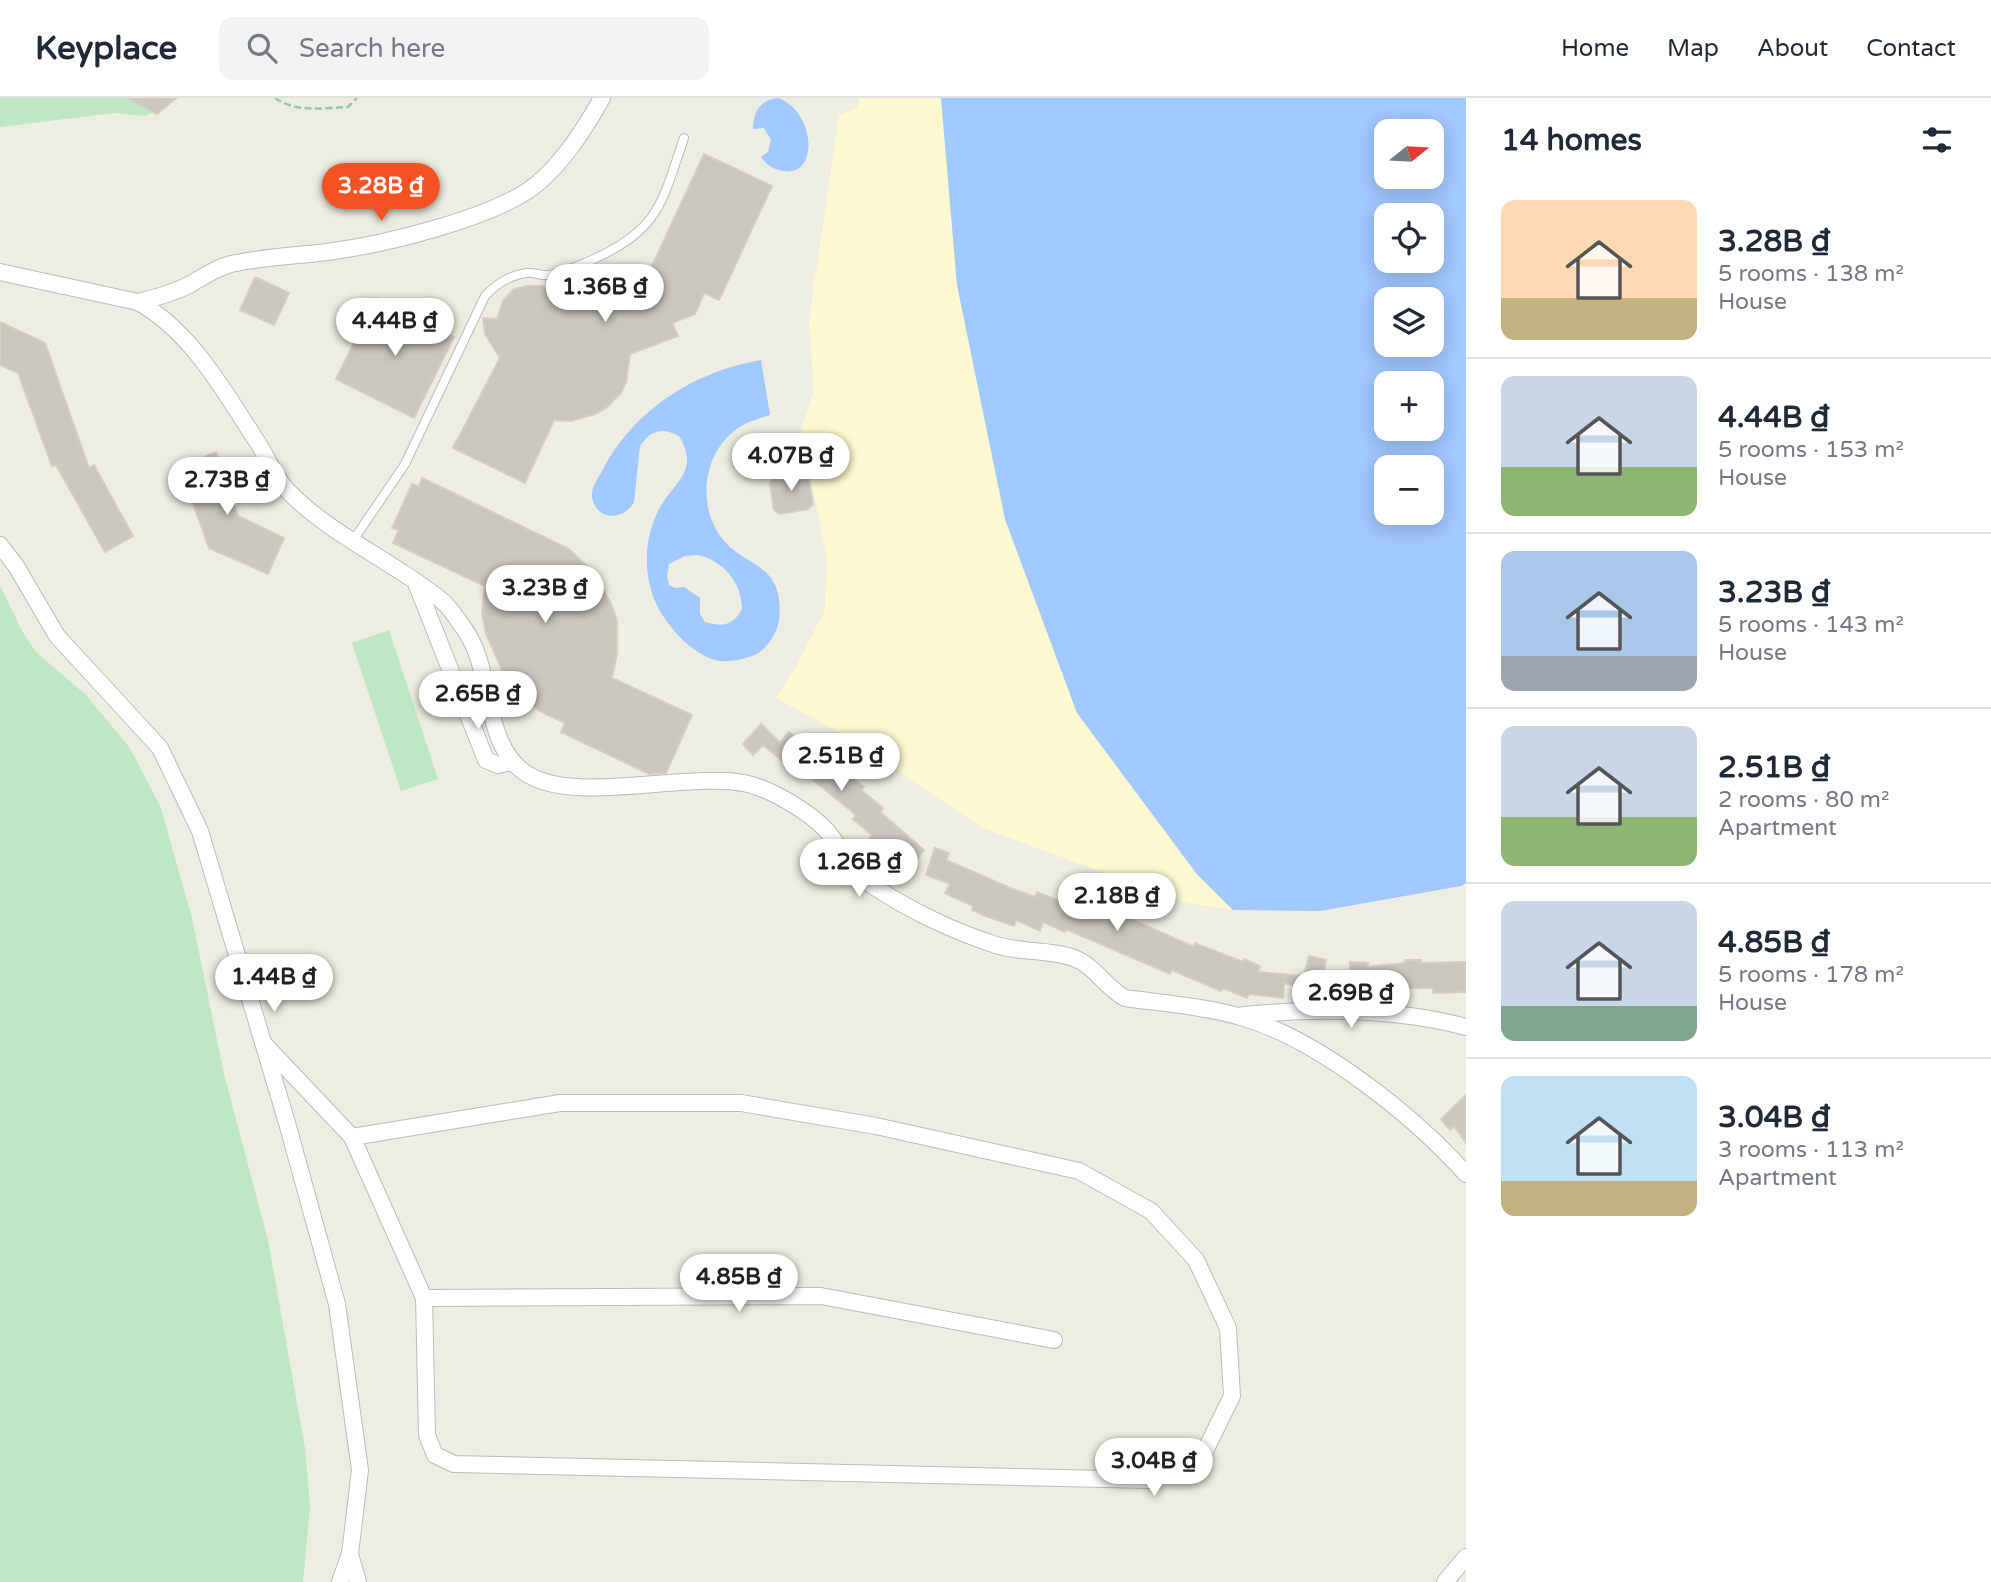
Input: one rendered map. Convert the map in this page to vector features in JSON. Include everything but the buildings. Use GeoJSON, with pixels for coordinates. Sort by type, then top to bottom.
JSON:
{"type":"FeatureCollection","features":[{"type":"Feature","properties":{"kind":"street"},"geometry":{"type":"LineString","coordinates":[[138,302],[189,285],[216,269],[231,264],[328,252],[404,237],[482,212],[537,184],[587,125],[603,98]]}},
{"type":"Feature","properties":{"kind":"street"},"geometry":{"type":"LineString","coordinates":[[0,272],[138,302],[170,324],[201,360],[259,444],[267,463],[286,489],[332,530],[443,601],[468,634],[485,677],[491,713],[508,759],[540,782],[557,786],[601,787],[655,782],[732,781],[760,787],[814,819],[869,883],[915,911],[997,946],[1074,958],[1091,968],[1114,992],[1125,998],[1238,1016],[1265,1024],[1298,1041],[1353,1076],[1424,1133],[1466,1174]]}},
{"type":"Feature","properties":{"kind":"street"},"geometry":{"type":"LineString","coordinates":[[0,545],[16,566],[57,636],[160,748],[200,831],[337,1304],[360,1470],[350,1554],[340,1582]]}},
{"type":"Feature","properties":{"kind":"street"},"geometry":{"type":"LineString","coordinates":[[416,582],[486,760],[498,765],[511,762]]}},
{"type":"Feature","properties":{"kind":"street"},"geometry":{"type":"LineString","coordinates":[[1238,1016],[1319,1009],[1432,1018],[1466,1027]]}},
{"type":"Feature","properties":{"kind":"street"},"geometry":{"type":"LineString","coordinates":[[263,1043],[352,1137],[424,1298],[427,1436],[435,1455],[454,1464],[1151,1480],[1203,1455],[1232,1396],[1228,1328],[1196,1260],[1151,1212],[1079,1171],[876,1126],[741,1102],[560,1104],[352,1137]]}},
{"type":"Feature","properties":{"kind":"street"},"geometry":{"type":"LineString","coordinates":[[424,1298],[821,1296],[1054,1340]]}},
{"type":"Feature","properties":{"kind":"street"},"geometry":{"type":"LineString","coordinates":[[350,1554],[358,1582]]}},
{"type":"Feature","properties":{"kind":"street"},"geometry":{"type":"LineString","coordinates":[[1445,1582],[1466,1556]]}},
{"type":"Feature","properties":{"kind":"lane"},"geometry":{"type":"LineString","coordinates":[[352,542],[405,464],[485,296],[497,283],[528,272],[547,275],[589,261],[619,248],[639,233],[650,222],[663,198],[684,138]]}},
{"type":"Feature","properties":{"kind":"path"},"geometry":{"type":"LineString","coordinates":[[275,98],[281,103],[307,109],[348,107],[357,98]]}},
{"type":"Feature","properties":{"kind":"green space"},"geometry":{"type":"Polygon","coordinates":[[[0,98],[179,98],[145,116],[114,113],[0,127],[0,98]]]}},
{"type":"Feature","properties":{"kind":"green space"},"geometry":{"type":"Polygon","coordinates":[[[0,585],[22,631],[36,652],[86,695],[130,748],[161,808],[192,918],[224,1074],[268,1240],[305,1448],[310,1506],[303,1582],[0,1582],[0,585]]]}},
{"type":"Feature","properties":{"kind":"green space"},"geometry":{"type":"Polygon","coordinates":[[[389,630],[438,779],[401,791],[352,643],[389,630]]]}},
{"type":"Feature","properties":{"kind":"sand"},"geometry":{"type":"Polygon","coordinates":[[[860,98],[941,98],[957,285],[1005,520],[1077,713],[1196,873],[1233,910],[1186,903],[983,828],[838,731],[776,698],[797,665],[825,610],[827,559],[801,430],[814,391],[809,320],[839,115],[857,108],[860,98]]]}},
{"type":"Feature","properties":{"kind":"water"},"geometry":{"type":"Polygon","coordinates":[[[778,98],[791,106],[806,130],[807,156],[802,166],[792,171],[776,169],[765,162],[761,157],[768,152],[771,140],[764,128],[753,129],[754,117],[762,104],[778,98]]]}},
{"type":"Feature","properties":{"kind":"water"},"geometry":{"type":"Polygon","coordinates":[[[941,98],[1466,98],[1466,883],[1320,911],[1233,910],[1196,873],[1077,713],[1005,519],[957,285],[941,98]]]}},
{"type":"Feature","properties":{"kind":"water"},"geometry":{"type":"Polygon","coordinates":[[[761,360],[770,415],[745,424],[719,447],[707,479],[709,513],[726,543],[770,576],[778,592],[779,614],[774,634],[761,651],[743,659],[724,661],[705,656],[676,633],[661,613],[649,583],[647,551],[651,531],[658,511],[686,468],[685,448],[679,436],[662,431],[653,433],[640,446],[634,502],[625,512],[613,516],[601,512],[596,508],[592,493],[615,449],[649,412],[690,384],[736,365],[761,360]],[[698,555],[685,556],[669,564],[669,585],[675,588],[684,587],[700,598],[700,614],[705,622],[726,624],[735,619],[742,609],[739,590],[723,568],[698,555]]]}}]}
